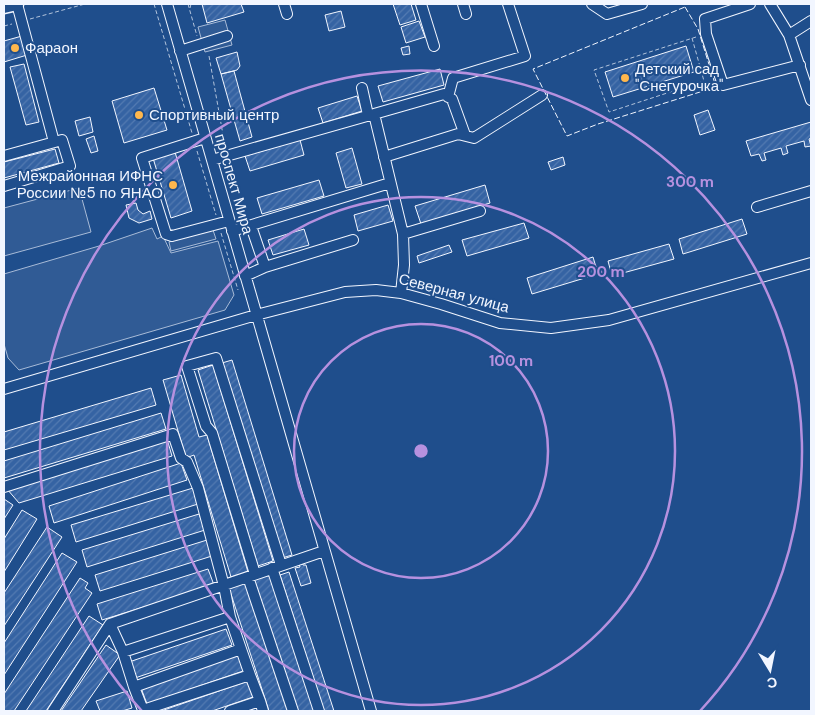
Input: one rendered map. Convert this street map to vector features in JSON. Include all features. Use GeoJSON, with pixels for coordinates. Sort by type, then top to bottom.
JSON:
{"type":"FeatureCollection","features":[{"type":"Feature","properties":{"kind":"main road"},"geometry":{"type":"LineString","coordinates":[[4,7],[17,4]]}},
{"type":"Feature","properties":{"kind":"street"},"geometry":{"type":"LineString","coordinates":[[17,4],[54,142]]}},
{"type":"Feature","properties":{"kind":"street","name":"проспект Мира"},"geometry":{"type":"LineString","coordinates":[[167,4],[371,711]]}},
{"type":"Feature","properties":{"kind":"street"},"geometry":{"type":"LineString","coordinates":[[421,4],[434,46]]}},
{"type":"Feature","properties":{"kind":"street"},"geometry":{"type":"LineString","coordinates":[[448,96],[453,78],[525,56],[508,4]]}},
{"type":"Feature","properties":{"kind":"street"},"geometry":{"type":"LineString","coordinates":[[592,4],[607,14],[642,4]]}},
{"type":"Feature","properties":{"kind":"street"},"geometry":{"type":"LineString","coordinates":[[750,4],[705,19],[706,34],[723,85],[800,65]]}},
{"type":"Feature","properties":{"kind":"street"},"geometry":{"type":"LineString","coordinates":[[770,4],[789,35],[811,100]]}},
{"type":"Feature","properties":{"kind":"street"},"geometry":{"type":"LineString","coordinates":[[789,35],[811,21]]}},
{"type":"Feature","properties":{"kind":"street"},"geometry":{"type":"LineString","coordinates":[[180,51],[227,36]]}},
{"type":"Feature","properties":{"kind":"street"},"geometry":{"type":"LineString","coordinates":[[362,88],[384,157],[403,234],[404,265],[401,293]]}},
{"type":"Feature","properties":{"kind":"street"},"geometry":{"type":"LineString","coordinates":[[212,160],[444,94],[452,99],[465,135]]}},
{"type":"Feature","properties":{"kind":"street"},"geometry":{"type":"LineString","coordinates":[[384,157],[458,134],[474,138],[542,95]]}},
{"type":"Feature","properties":{"kind":"street"},"geometry":{"type":"LineString","coordinates":[[206,138],[142,158],[166,234],[172,236],[229,221]]}},
{"type":"Feature","properties":{"kind":"street"},"geometry":{"type":"LineString","coordinates":[[4,156],[62,140],[70,166],[4,186]]}},
{"type":"Feature","properties":{"kind":"street"},"geometry":{"type":"LineString","coordinates":[[232,231],[390,183]]}},
{"type":"Feature","properties":{"kind":"street"},"geometry":{"type":"LineString","coordinates":[[757,207],[811,191]]}},
{"type":"Feature","properties":{"kind":"street"},"geometry":{"type":"LineString","coordinates":[[403,234],[480,211]]}},
{"type":"Feature","properties":{"kind":"street"},"geometry":{"type":"LineString","coordinates":[[251,226],[265,267]]}},
{"type":"Feature","properties":{"kind":"street"},"geometry":{"type":"LineString","coordinates":[[245,276],[265,267],[353,240]]}},
{"type":"Feature","properties":{"kind":"street","name":"Северная улица"},"geometry":{"type":"LineString","coordinates":[[4,390],[256,315],[345,292],[376,290],[401,293],[500,322],[551,328],[609,320],[811,262]]}},
{"type":"Feature","properties":{"kind":"street"},"geometry":{"type":"LineString","coordinates":[[293,711],[212,433],[206,426],[187,366],[216,358],[319,711]]}},
{"type":"Feature","properties":{"kind":"street"},"geometry":{"type":"LineString","coordinates":[[4,486],[173,434],[181,458],[187,462],[198,488],[224,586],[230,617],[264,711]]}},
{"type":"Feature","properties":{"kind":"street"},"geometry":{"type":"LineString","coordinates":[[53,711],[110,624],[324,551]]}},
{"type":"Feature","properties":{"kind":"street"},"geometry":{"type":"LineString","coordinates":[[123,652],[230,617]]}},
{"type":"Feature","properties":{"kind":"street"},"geometry":{"type":"LineString","coordinates":[[110,624],[123,652],[142,711],[250,674]]}},
{"type":"Feature","properties":{"kind":"street"},"geometry":{"type":"LineString","coordinates":[[134,687],[241,649]]}},
{"type":"Feature","properties":{"kind":"street"},"geometry":{"type":"LineString","coordinates":[[230,711],[260,701]]}},
{"type":"Feature","properties":{"kind":"path"},"geometry":{"type":"LineString","coordinates":[[4,26],[84,4]]}},
{"type":"Feature","properties":{"kind":"path"},"geometry":{"type":"LineString","coordinates":[[188,4],[199,44]]}},
{"type":"Feature","properties":{"kind":"path"},"geometry":{"type":"LineString","coordinates":[[189,8],[191,4]]}},
{"type":"Feature","properties":{"kind":"path"},"geometry":{"type":"LineString","coordinates":[[692,38],[704,81],[609,112],[594,70],[692,38],[706,34]]}},
{"type":"Feature","properties":{"kind":"path"},"geometry":{"type":"LineString","coordinates":[[209,56],[226,156]]}},
{"type":"Feature","properties":{"kind":"shaded area"},"geometry":{"type":"Polygon","coordinates":[[[225,20],[232,45],[205,52],[198,27],[225,20]]]}},
{"type":"Feature","properties":{"kind":"shaded area"},"geometry":{"type":"Polygon","coordinates":[[[79,188],[91,232],[4,256],[4,208],[79,188]]]}},
{"type":"Feature","properties":{"kind":"shaded area"},"geometry":{"type":"Polygon","coordinates":[[[152,228],[157,239],[163,236],[171,253],[218,241],[234,295],[225,310],[19,370],[8,358],[4,344],[4,274],[152,228]]]}},
{"type":"Feature","properties":{"kind":"shaded area"},"geometry":{"type":"Polygon","coordinates":[[[213,230],[216,239],[171,251],[169,242],[213,230]]]}},
{"type":"Feature","properties":{"kind":"building"},"geometry":{"type":"Polygon","coordinates":[[[202,4],[241,4],[244,12],[207,23],[202,4]]]}},
{"type":"Feature","properties":{"kind":"building"},"geometry":{"type":"Polygon","coordinates":[[[393,4],[411,4],[416,20],[400,25],[393,4]]]}},
{"type":"Feature","properties":{"kind":"building"},"geometry":{"type":"Polygon","coordinates":[[[341,11],[345,27],[329,31],[325,15],[341,11]]]}},
{"type":"Feature","properties":{"kind":"building"},"geometry":{"type":"Polygon","coordinates":[[[419,21],[425,37],[406,43],[401,27],[419,21]]]}},
{"type":"Feature","properties":{"kind":"building","name":"Фараон"},"geometry":{"type":"Polygon","coordinates":[[[22,36],[27,55],[4,62],[4,41],[22,36]]]}},
{"type":"Feature","properties":{"kind":"building"},"geometry":{"type":"Polygon","coordinates":[[[409,46],[410,54],[403,55],[401,48],[409,46]]]}},
{"type":"Feature","properties":{"kind":"building"},"geometry":{"type":"Polygon","coordinates":[[[686,46],[694,72],[613,97],[605,72],[686,46]]]}},
{"type":"Feature","properties":{"kind":"building"},"geometry":{"type":"Polygon","coordinates":[[[237,52],[240,66],[237,70],[221,74],[216,58],[237,52]]]}},
{"type":"Feature","properties":{"kind":"building"},"geometry":{"type":"Polygon","coordinates":[[[24,64],[39,122],[26,125],[10,67],[24,64]]]}},
{"type":"Feature","properties":{"kind":"building"},"geometry":{"type":"Polygon","coordinates":[[[440,69],[444,85],[383,102],[378,86],[440,69]]]}},
{"type":"Feature","properties":{"kind":"building"},"geometry":{"type":"Polygon","coordinates":[[[234,71],[252,137],[240,141],[221,74],[234,71]]]}},
{"type":"Feature","properties":{"kind":"building","name":"Спортивный центр"},"geometry":{"type":"Polygon","coordinates":[[[154,88],[167,130],[124,143],[112,101],[154,88]]]}},
{"type":"Feature","properties":{"kind":"building"},"geometry":{"type":"Polygon","coordinates":[[[357,96],[362,111],[323,123],[318,108],[357,96]]]}},
{"type":"Feature","properties":{"kind":"building"},"geometry":{"type":"Polygon","coordinates":[[[708,110],[715,130],[700,135],[694,115],[708,110]]]}},
{"type":"Feature","properties":{"kind":"building"},"geometry":{"type":"Polygon","coordinates":[[[90,117],[93,132],[79,136],[75,121],[90,117]]]}},
{"type":"Feature","properties":{"kind":"building"},"geometry":{"type":"Polygon","coordinates":[[[811,122],[811,138],[809,139],[811,146],[805,147],[804,141],[786,146],[788,153],[783,155],[781,148],[764,153],[766,160],[762,161],[759,154],[751,156],[746,141],[811,122]]]}},
{"type":"Feature","properties":{"kind":"building"},"geometry":{"type":"Polygon","coordinates":[[[94,136],[98,151],[91,153],[86,139],[94,136]]]}},
{"type":"Feature","properties":{"kind":"building"},"geometry":{"type":"Polygon","coordinates":[[[300,140],[304,155],[250,171],[245,156],[300,140]]]}},
{"type":"Feature","properties":{"kind":"building"},"geometry":{"type":"Polygon","coordinates":[[[352,148],[362,184],[346,188],[336,153],[352,148]]]}},
{"type":"Feature","properties":{"kind":"building"},"geometry":{"type":"Polygon","coordinates":[[[55,149],[59,163],[4,178],[4,162],[55,149]]]}},
{"type":"Feature","properties":{"kind":"building","name":"Межрайонная ИФНС России №5 по ЯНАО"},"geometry":{"type":"Polygon","coordinates":[[[175,152],[192,211],[171,218],[153,158],[175,152]]]}},
{"type":"Feature","properties":{"kind":"building"},"geometry":{"type":"Polygon","coordinates":[[[563,157],[565,165],[551,170],[548,162],[563,157]]]}},
{"type":"Feature","properties":{"kind":"building"},"geometry":{"type":"Polygon","coordinates":[[[319,180],[324,196],[262,214],[257,198],[319,180]]]}},
{"type":"Feature","properties":{"kind":"building"},"geometry":{"type":"Polygon","coordinates":[[[485,185],[490,203],[421,224],[415,206],[485,185]]]}},
{"type":"Feature","properties":{"kind":"building"},"geometry":{"type":"Polygon","coordinates":[[[136,203],[138,210],[143,214],[150,211],[152,219],[139,223],[129,218],[126,205],[136,203]]]}},
{"type":"Feature","properties":{"kind":"building"},"geometry":{"type":"Polygon","coordinates":[[[388,205],[393,221],[358,231],[354,215],[388,205]]]}},
{"type":"Feature","properties":{"kind":"building"},"geometry":{"type":"Polygon","coordinates":[[[742,219],[747,234],[683,254],[679,239],[742,219]]]}},
{"type":"Feature","properties":{"kind":"building"},"geometry":{"type":"Polygon","coordinates":[[[524,223],[529,238],[467,256],[462,240],[524,223]]]}},
{"type":"Feature","properties":{"kind":"building"},"geometry":{"type":"Polygon","coordinates":[[[304,229],[309,245],[273,255],[268,240],[304,229]]]}},
{"type":"Feature","properties":{"kind":"building"},"geometry":{"type":"Polygon","coordinates":[[[669,244],[674,259],[612,276],[608,261],[669,244]]]}},
{"type":"Feature","properties":{"kind":"building"},"geometry":{"type":"Polygon","coordinates":[[[449,245],[452,252],[419,263],[417,256],[449,245]]]}},
{"type":"Feature","properties":{"kind":"building"},"geometry":{"type":"Polygon","coordinates":[[[593,257],[598,274],[532,294],[527,278],[593,257]]]}},
{"type":"Feature","properties":{"kind":"building"},"geometry":{"type":"Polygon","coordinates":[[[232,360],[292,555],[282,558],[222,363],[232,360]]]}},
{"type":"Feature","properties":{"kind":"building"},"geometry":{"type":"Polygon","coordinates":[[[213,365],[273,561],[258,566],[198,370],[213,365]]]}},
{"type":"Feature","properties":{"kind":"building"},"geometry":{"type":"Polygon","coordinates":[[[181,375],[199,437],[207,435],[248,572],[231,577],[194,455],[186,458],[163,380],[181,375]]]}},
{"type":"Feature","properties":{"kind":"building"},"geometry":{"type":"Polygon","coordinates":[[[151,388],[156,405],[4,450],[4,432],[151,388]]]}},
{"type":"Feature","properties":{"kind":"building"},"geometry":{"type":"Polygon","coordinates":[[[161,413],[166,429],[4,478],[4,461],[161,413]]]}},
{"type":"Feature","properties":{"kind":"building"},"geometry":{"type":"Polygon","coordinates":[[[167,439],[172,456],[19,503],[7,489],[167,439]]]}},
{"type":"Feature","properties":{"kind":"building"},"geometry":{"type":"Polygon","coordinates":[[[181,463],[187,480],[54,523],[49,506],[181,463]]]}},
{"type":"Feature","properties":{"kind":"building"},"geometry":{"type":"Polygon","coordinates":[[[193,488],[198,504],[76,542],[71,525],[193,488]]]}},
{"type":"Feature","properties":{"kind":"building"},"geometry":{"type":"Polygon","coordinates":[[[4,499],[13,505],[4,519],[4,499]]]}},
{"type":"Feature","properties":{"kind":"building"},"geometry":{"type":"Polygon","coordinates":[[[22,510],[37,519],[4,572],[4,539],[22,510]]]}},
{"type":"Feature","properties":{"kind":"building"},"geometry":{"type":"Polygon","coordinates":[[[199,514],[205,530],[87,567],[82,550],[199,514]]]}},
{"type":"Feature","properties":{"kind":"building"},"geometry":{"type":"Polygon","coordinates":[[[47,527],[62,537],[4,626],[4,593],[47,527]]]}},
{"type":"Feature","properties":{"kind":"building"},"geometry":{"type":"Polygon","coordinates":[[[207,540],[212,556],[100,591],[95,575],[207,540]]]}},
{"type":"Feature","properties":{"kind":"building"},"geometry":{"type":"Polygon","coordinates":[[[62,553],[77,562],[4,675],[4,643],[62,553]]]}},
{"type":"Feature","properties":{"kind":"building"},"geometry":{"type":"Polygon","coordinates":[[[301,560],[303,565],[306,565],[311,583],[301,586],[295,568],[300,567],[298,561],[301,560]]]}},
{"type":"Feature","properties":{"kind":"building"},"geometry":{"type":"Polygon","coordinates":[[[208,569],[214,585],[102,620],[97,604],[208,569]]]}},
{"type":"Feature","properties":{"kind":"building"},"geometry":{"type":"Polygon","coordinates":[[[289,572],[334,711],[324,711],[280,575],[289,572]]]}},
{"type":"Feature","properties":{"kind":"building"},"geometry":{"type":"Polygon","coordinates":[[[269,574],[315,711],[297,711],[254,579],[269,574]]]}},
{"type":"Feature","properties":{"kind":"building"},"geometry":{"type":"Polygon","coordinates":[[[80,578],[88,583],[85,588],[92,593],[14,711],[4,711],[4,694],[80,578]]]}},
{"type":"Feature","properties":{"kind":"building"},"geometry":{"type":"Polygon","coordinates":[[[246,583],[288,711],[269,711],[229,588],[246,583]]]}},
{"type":"Feature","properties":{"kind":"building"},"geometry":{"type":"Polygon","coordinates":[[[89,616],[103,625],[46,711],[26,711],[89,616]]]}},
{"type":"Feature","properties":{"kind":"building"},"geometry":{"type":"Polygon","coordinates":[[[226,629],[232,645],[135,678],[129,662],[226,629]]]}},
{"type":"Feature","properties":{"kind":"building"},"geometry":{"type":"Polygon","coordinates":[[[106,645],[120,655],[81,711],[61,711],[106,645]]]}},
{"type":"Feature","properties":{"kind":"building"},"geometry":{"type":"Polygon","coordinates":[[[238,655],[243,671],[147,704],[141,688],[238,655]]]}},
{"type":"Feature","properties":{"kind":"building"},"geometry":{"type":"Polygon","coordinates":[[[248,681],[253,697],[212,711],[161,711],[248,681]]]}},
{"type":"Feature","properties":{"kind":"building"},"geometry":{"type":"Polygon","coordinates":[[[127,691],[132,708],[122,711],[100,711],[96,701],[127,691]]]}},
{"type":"Feature","properties":{"kind":"fence"},"geometry":{"type":"LineString","coordinates":[[685,7],[698,29],[716,87],[598,124],[567,136],[533,69],[685,7]]}},
{"type":"Feature","properties":{"kind":"place","name":"Фараон"},"geometry":{"type":"Point","coordinates":[15,48]}},
{"type":"Feature","properties":{"kind":"place","name":"Детский сад \"Снегурочка\""},"geometry":{"type":"Point","coordinates":[625,78]}},
{"type":"Feature","properties":{"kind":"place","name":"Спортивный центр"},"geometry":{"type":"Point","coordinates":[139,115]}},
{"type":"Feature","properties":{"kind":"place","name":"Межрайонная ИФНС России №5 по ЯНАО"},"geometry":{"type":"Point","coordinates":[173,185]}}]}
